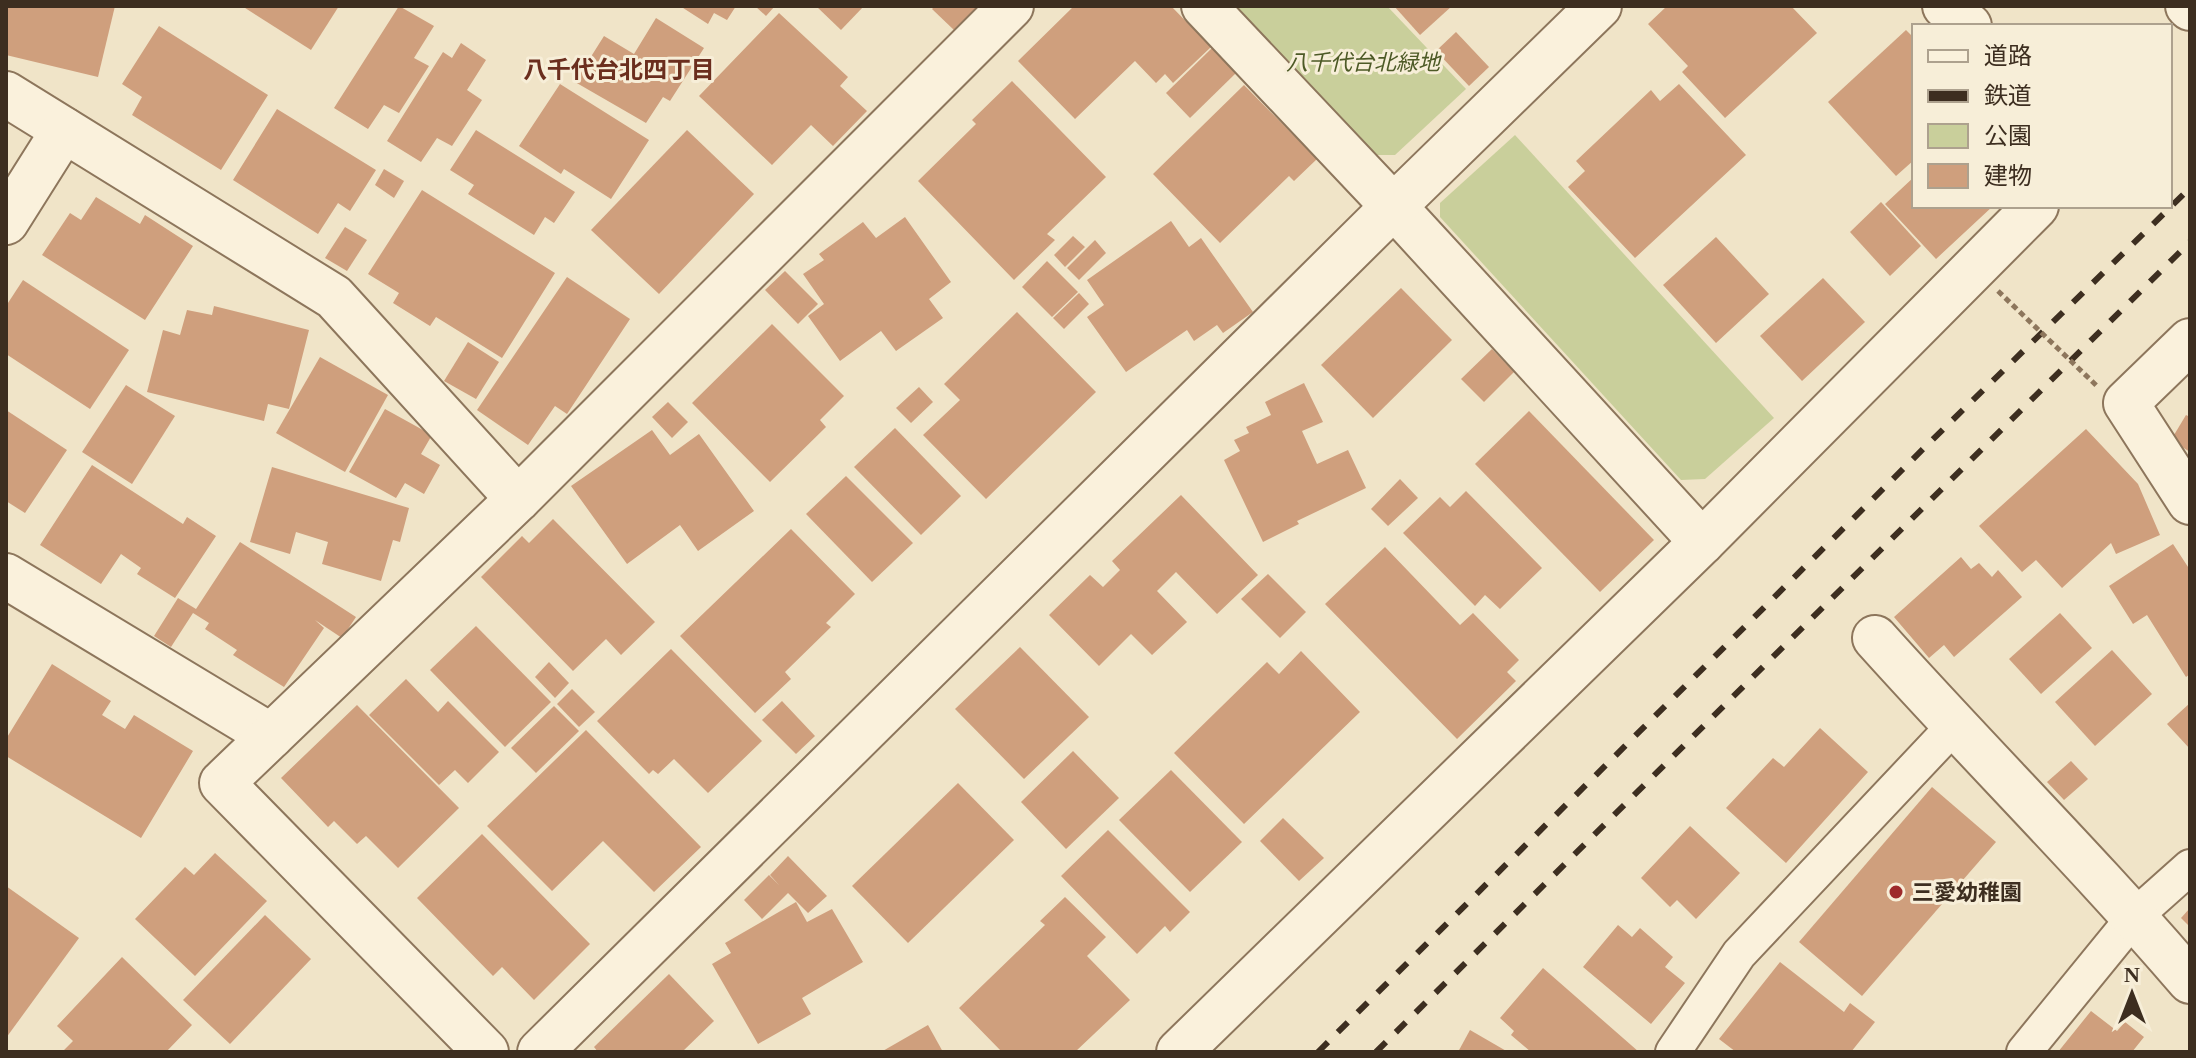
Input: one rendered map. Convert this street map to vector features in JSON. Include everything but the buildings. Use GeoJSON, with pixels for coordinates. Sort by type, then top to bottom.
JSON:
{"type":"FeatureCollection","features":[{"type":"Feature","properties":{"kind":"street"},"geometry":{"type":"LineString","coordinates":[[486,1052],[222,783],[518,499],[1011,6]]}},
{"type":"Feature","properties":{"kind":"street"},"geometry":{"type":"LineString","coordinates":[[1204,6],[1702,542]]}},
{"type":"Feature","properties":{"kind":"street"},"geometry":{"type":"LineString","coordinates":[[540,1052],[1599,6]]}},
{"type":"Feature","properties":{"kind":"street"},"geometry":{"type":"LineString","coordinates":[[1945,6],[1967,24]]}},
{"type":"Feature","properties":{"kind":"street"},"geometry":{"type":"LineString","coordinates":[[6,94],[334,297],[518,499]]}},
{"type":"Feature","properties":{"kind":"street"},"geometry":{"type":"LineString","coordinates":[[6,222],[64,130]]}},
{"type":"Feature","properties":{"kind":"street"},"geometry":{"type":"LineString","coordinates":[[1179,1052],[1702,542],[2034,208]]}},
{"type":"Feature","properties":{"kind":"street"},"geometry":{"type":"LineString","coordinates":[[2190,341],[2126,403],[2190,502]]}},
{"type":"Feature","properties":{"kind":"street"},"geometry":{"type":"LineString","coordinates":[[6,576],[271,736]]}},
{"type":"Feature","properties":{"kind":"street"},"geometry":{"type":"LineString","coordinates":[[1875,638],[1954,726],[2135,916],[2190,981]]}},
{"type":"Feature","properties":{"kind":"lane"},"geometry":{"type":"LineString","coordinates":[[1673,1052],[1739,954],[1954,726]]}},
{"type":"Feature","properties":{"kind":"lane"},"geometry":{"type":"LineString","coordinates":[[2024,1052],[2135,916],[2190,867]]}},
{"type":"Feature","properties":{"kind":"path"},"geometry":{"type":"LineString","coordinates":[[1998,291],[2098,387]]}},
{"type":"Feature","properties":{"kind":"green space","name":"八千代台北緑地"},"geometry":{"type":"Polygon","coordinates":[[[1234,6],[1387,6],[1466,89],[1395,155],[1376,155],[1234,6]]]}},
{"type":"Feature","properties":{"kind":"green space"},"geometry":{"type":"Polygon","coordinates":[[[1515,135],[1774,418],[1705,479],[1681,480],[1440,217],[1440,203],[1515,135]]]}},
{"type":"Feature","properties":{"kind":"railway"},"geometry":{"type":"LineString","coordinates":[[2172,206],[2190,188]]}},
{"type":"Feature","properties":{"kind":"railway"},"geometry":{"type":"LineString","coordinates":[[1318,1052],[1926,446],[2170,208]]}},
{"type":"Feature","properties":{"kind":"railway"},"geometry":{"type":"LineString","coordinates":[[1376,1052],[2190,242]]}},
{"type":"Feature","properties":{"kind":"place","name":"三愛幼稚園"},"geometry":{"type":"Point","coordinates":[1896,892]}},
{"type":"Feature","properties":{"kind":"district","name":"八千代台北四丁目"},"geometry":{"type":"Point","coordinates":[619,70]}}]}
